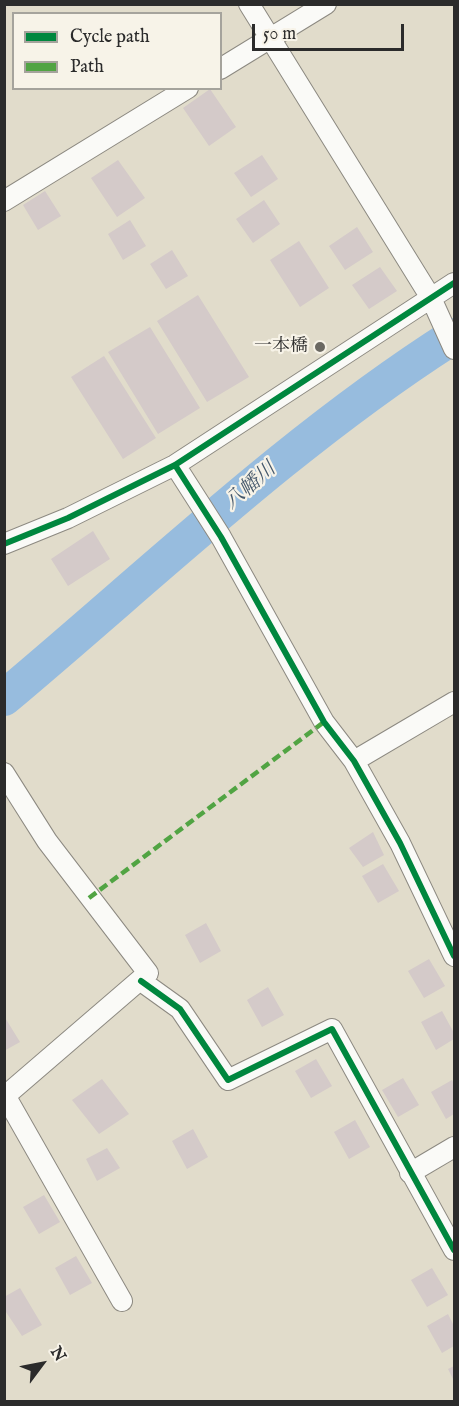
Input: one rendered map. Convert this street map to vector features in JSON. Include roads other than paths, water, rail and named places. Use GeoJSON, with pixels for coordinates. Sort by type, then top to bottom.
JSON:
{"type":"FeatureCollection","features":[{"type":"Feature","properties":{"kind":"street"},"geometry":{"type":"LineString","coordinates":[[249,4],[431,298],[454,349]]}},
{"type":"Feature","properties":{"kind":"street"},"geometry":{"type":"LineString","coordinates":[[222,68],[326,4]]}},
{"type":"Feature","properties":{"kind":"street"},"geometry":{"type":"LineString","coordinates":[[4,201],[185,90]]}},
{"type":"Feature","properties":{"kind":"street"},"geometry":{"type":"LineString","coordinates":[[4,544],[68,518],[175,465],[454,283]]}},
{"type":"Feature","properties":{"kind":"street"},"geometry":{"type":"LineString","coordinates":[[175,465],[221,537],[324,722],[354,761],[400,843],[454,956]]}},
{"type":"Feature","properties":{"kind":"street"},"geometry":{"type":"LineString","coordinates":[[354,761],[454,702]]}},
{"type":"Feature","properties":{"kind":"street"},"geometry":{"type":"LineString","coordinates":[[4,773],[47,841],[148,973],[5,1097],[122,1301]]}},
{"type":"Feature","properties":{"kind":"street"},"geometry":{"type":"LineString","coordinates":[[141,981],[180,1009],[228,1080],[332,1029],[454,1250]]}},
{"type":"Feature","properties":{"kind":"street"},"geometry":{"type":"LineString","coordinates":[[410,1173],[454,1147]]}},
{"type":"Feature","properties":{"kind":"waterway","name":"八幡川"},"geometry":{"type":"LineString","coordinates":[[4,698],[279,463],[394,376],[454,336]]}},
{"type":"Feature","properties":{"kind":"place","name":"一本橋"},"geometry":{"type":"Point","coordinates":[320,347]}}]}
